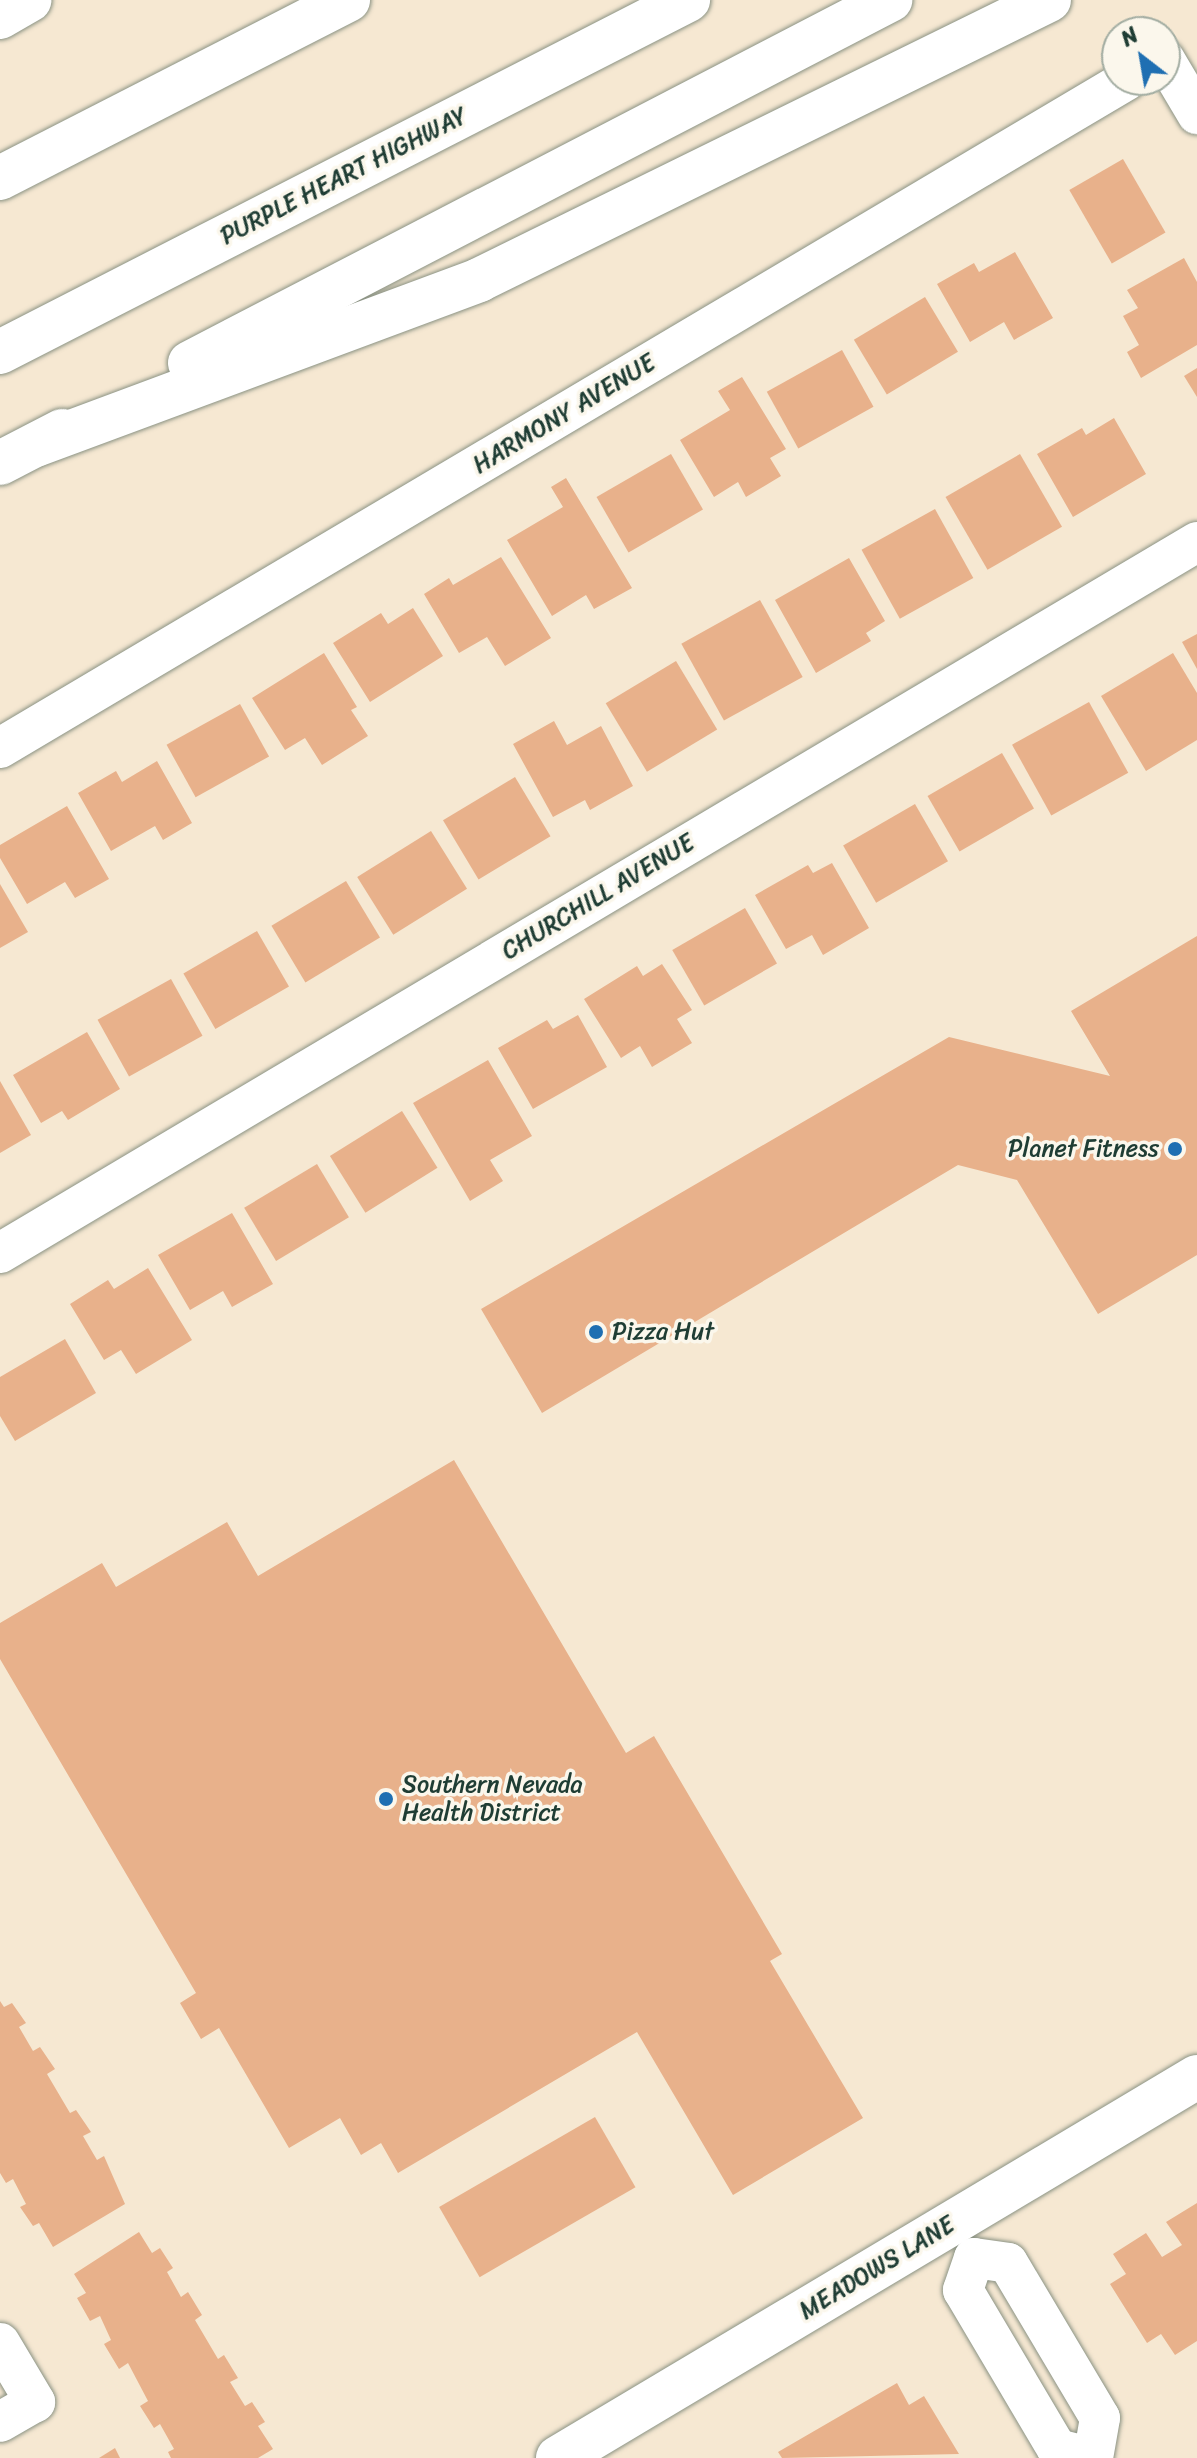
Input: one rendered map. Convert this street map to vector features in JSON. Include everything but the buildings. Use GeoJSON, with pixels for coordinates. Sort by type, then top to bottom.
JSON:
{"type":"FeatureCollection","features":[{"type":"Feature","properties":{"kind":"main road"},"geometry":{"type":"LineString","coordinates":[[0,17],[29,0]]}},
{"type":"Feature","properties":{"kind":"main road"},"geometry":{"type":"LineString","coordinates":[[0,178],[348,0]]}},
{"type":"Feature","properties":{"kind":"main road","name":"PURPLE HEART HIGHWAY"},"geometry":{"type":"LineString","coordinates":[[0,352],[688,0]]}},
{"type":"Feature","properties":{"kind":"main road"},"geometry":{"type":"LineString","coordinates":[[18,454],[890,0]]}},
{"type":"Feature","properties":{"kind":"main road"},"geometry":{"type":"LineString","coordinates":[[18,454],[479,280],[1049,0]]}},
{"type":"Feature","properties":{"kind":"main road","name":"MEADOWS LANE"},"geometry":{"type":"LineString","coordinates":[[558,2458],[964,2240],[1197,2077]]}},
{"type":"Feature","properties":{"kind":"street"},"geometry":{"type":"LineString","coordinates":[[1181,87],[1197,114]]}},
{"type":"Feature","properties":{"kind":"street","name":"HARMONY AVENUE"},"geometry":{"type":"LineString","coordinates":[[0,748],[1101,95]]}},
{"type":"Feature","properties":{"kind":"street","name":"CHURCHILL AVENUE"},"geometry":{"type":"LineString","coordinates":[[0,1253],[1197,542]]}},
{"type":"Feature","properties":{"kind":"street"},"geometry":{"type":"LineString","coordinates":[[964,2240],[1008,2263],[1100,2418],[1092,2458],[1057,2449],[963,2290],[964,2240]]}},
{"type":"Feature","properties":{"kind":"street"},"geometry":{"type":"LineString","coordinates":[[0,2343],[35,2402],[0,2422]]}},
{"type":"Feature","properties":{"kind":"place","name":"Planet Fitness"},"geometry":{"type":"Point","coordinates":[1175,1149]}},
{"type":"Feature","properties":{"kind":"place","name":"Pizza Hut"},"geometry":{"type":"Point","coordinates":[596,1332]}},
{"type":"Feature","properties":{"kind":"place","name":"Southern Nevada Health District"},"geometry":{"type":"Point","coordinates":[386,1799]}}]}
